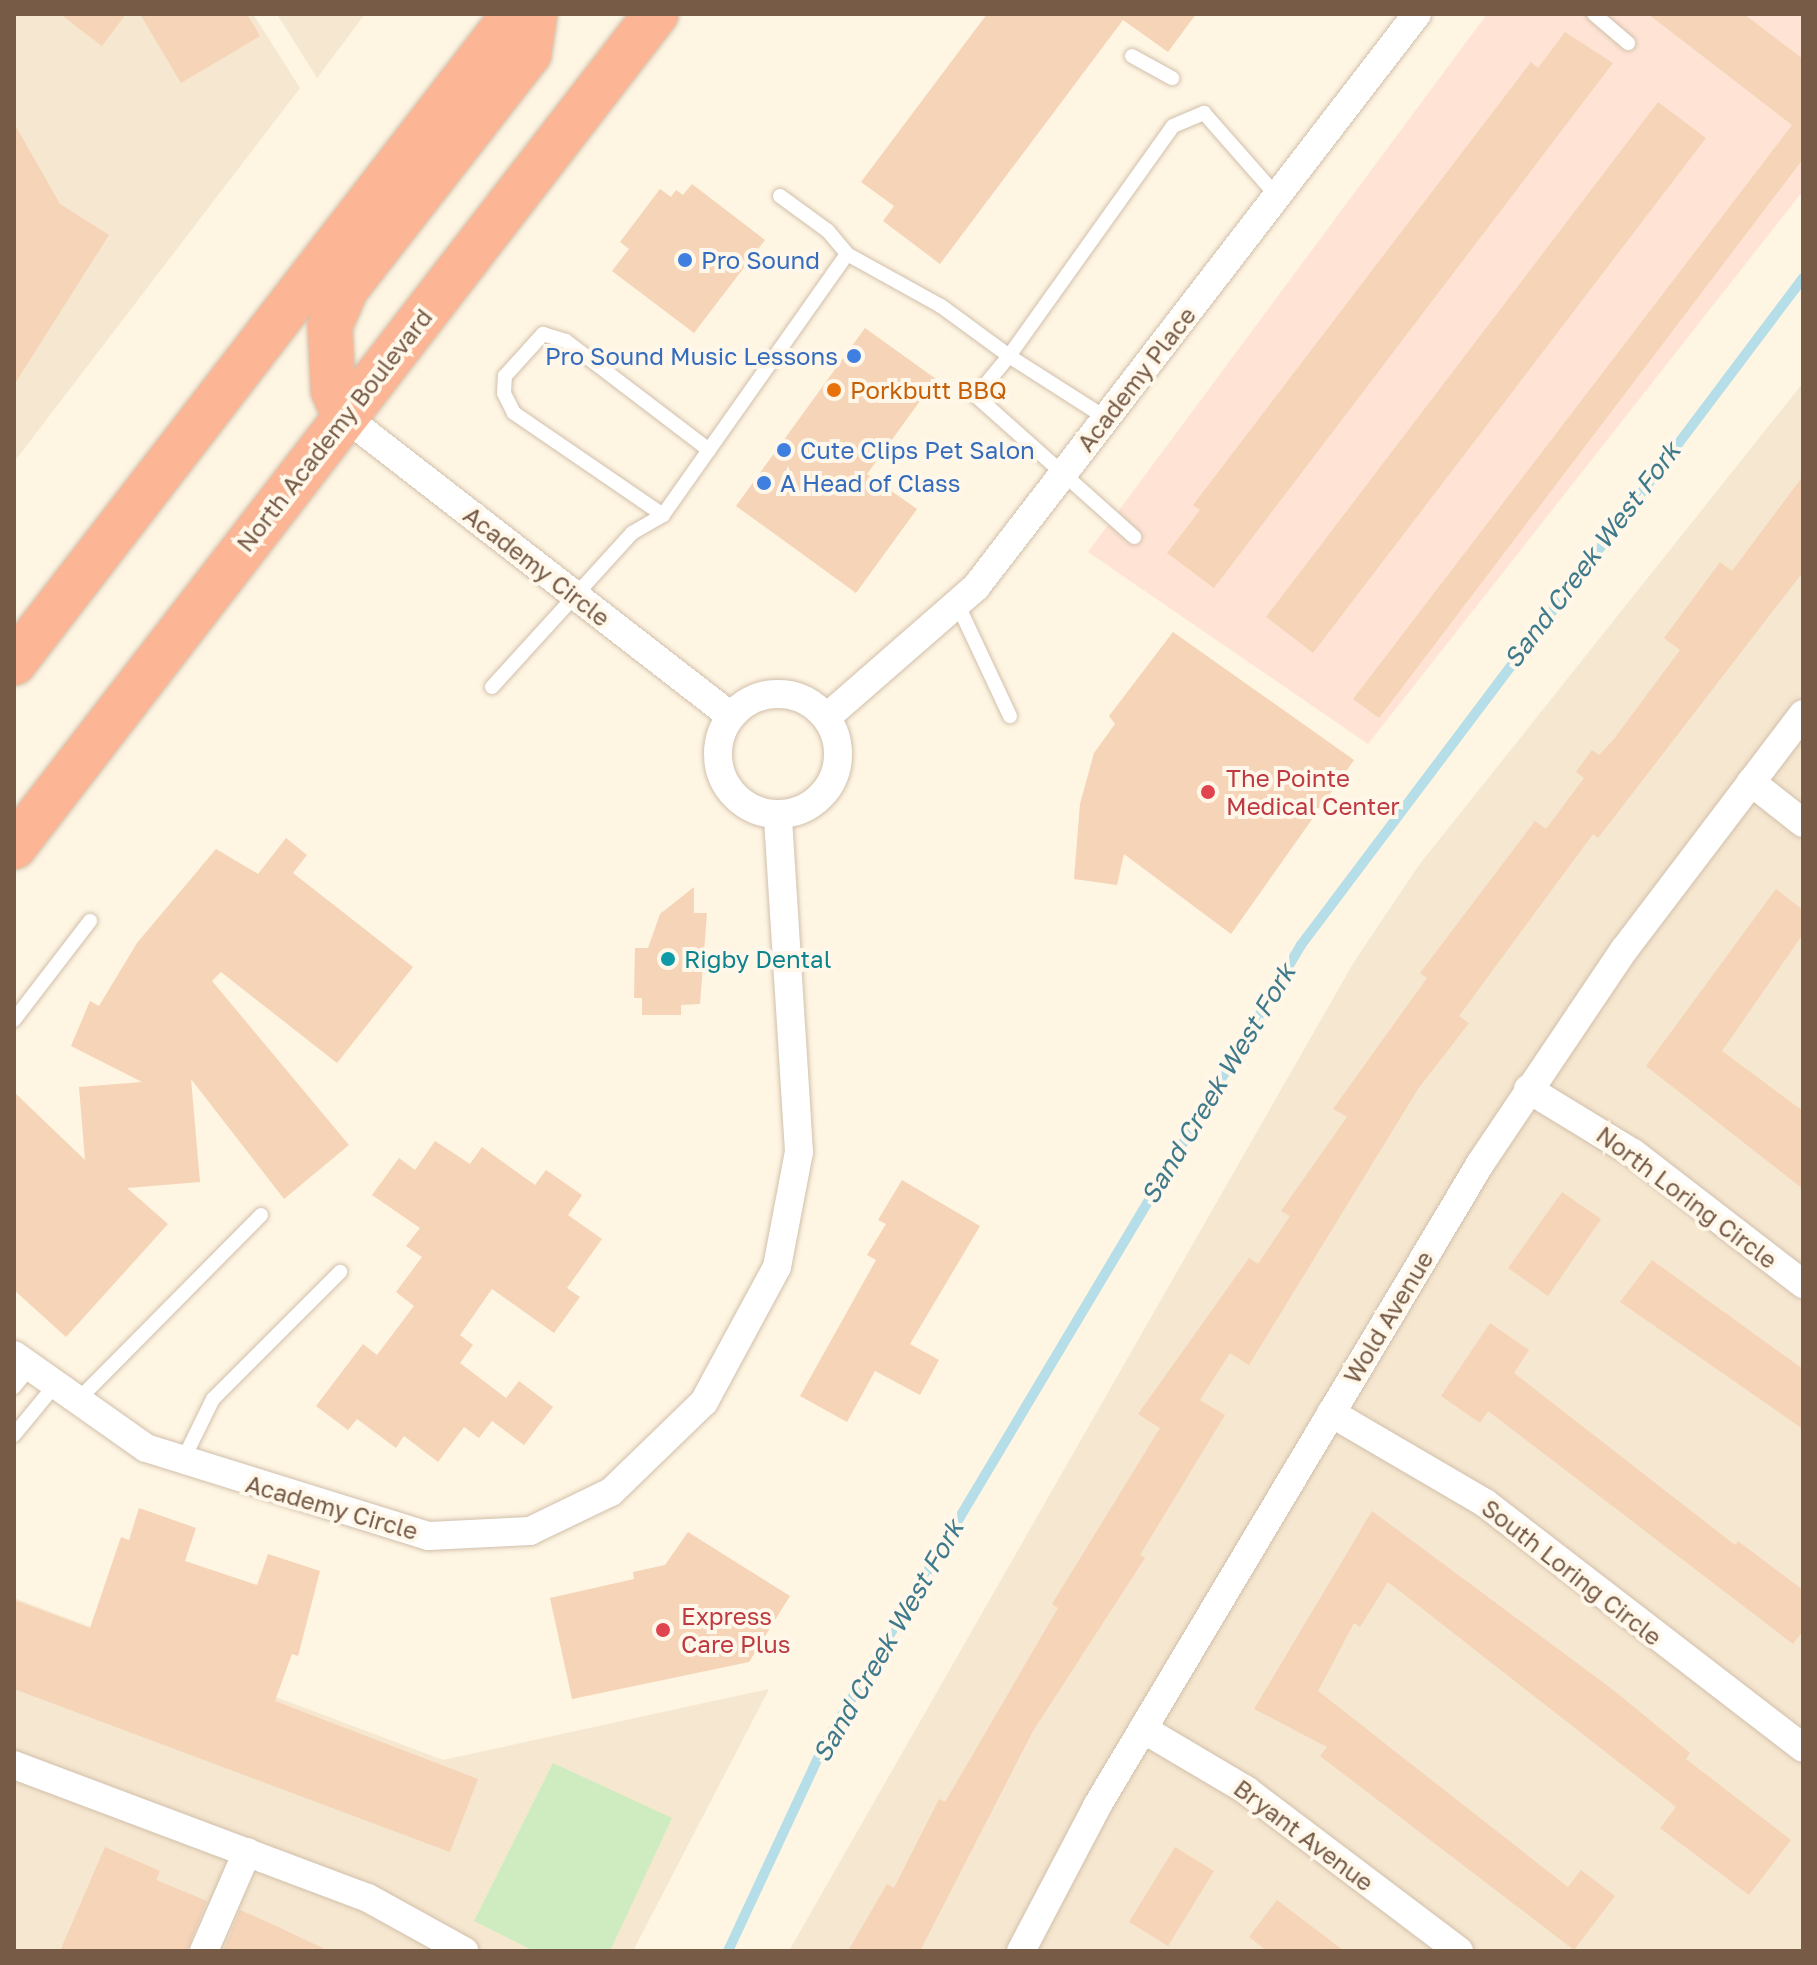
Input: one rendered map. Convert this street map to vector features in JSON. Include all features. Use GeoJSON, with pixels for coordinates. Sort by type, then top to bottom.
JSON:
{"type":"FeatureCollection","features":[{"type":"Feature","properties":{"kind":"highway"},"geometry":{"type":"LineString","coordinates":[[14,663],[514,14]]}},
{"type":"Feature","properties":{"kind":"highway"},"geometry":{"type":"LineString","coordinates":[[344,416],[333,390],[330,326],[346,289],[529,54],[535,14]]}},
{"type":"Feature","properties":{"kind":"highway","name":"North Academy Boulevard"},"geometry":{"type":"LineString","coordinates":[[14,847],[656,14]]}},
{"type":"Feature","properties":{"kind":"street","name":"Academy Place"},"geometry":{"type":"LineString","coordinates":[[827,717],[957,603],[1064,473],[1417,14]]}},
{"type":"Feature","properties":{"kind":"street","name":"Academy Circle"},"geometry":{"type":"LineString","coordinates":[[344,416],[731,716]]}},
{"type":"Feature","properties":{"kind":"street"},"geometry":{"type":"LineString","coordinates":[[768,694],[790,694],[827,717],[837,737],[834,779],[822,797],[799,812],[778,815],[740,801],[721,776],[720,734],[731,716],[768,694]]}},
{"type":"Feature","properties":{"kind":"street","name":"Wold Avenue"},"geometry":{"type":"LineString","coordinates":[[1021,1951],[1143,1729],[1528,1089],[1803,714]]}},
{"type":"Feature","properties":{"kind":"street"},"geometry":{"type":"LineString","coordinates":[[1751,782],[1803,823]]}},
{"type":"Feature","properties":{"kind":"street","name":"Academy Circle"},"geometry":{"type":"LineString","coordinates":[[19,1369],[66,1394],[146,1448],[182,1462],[429,1536],[530,1531],[611,1492],[704,1402],[777,1267],[799,1152],[778,815]]}},
{"type":"Feature","properties":{"kind":"street","name":"North Loring Circle"},"geometry":{"type":"LineString","coordinates":[[1528,1089],[1633,1153],[1803,1284]]}},
{"type":"Feature","properties":{"kind":"street","name":"South Loring Circle"},"geometry":{"type":"LineString","coordinates":[[1331,1413],[1485,1503],[1803,1748]]}},
{"type":"Feature","properties":{"kind":"street","name":"Bryant Avenue"},"geometry":{"type":"LineString","coordinates":[[1143,1729],[1246,1790],[1459,1951]]}},
{"type":"Feature","properties":{"kind":"street"},"geometry":{"type":"LineString","coordinates":[[14,1765],[368,1898],[464,1951]]}},
{"type":"Feature","properties":{"kind":"street"},"geometry":{"type":"LineString","coordinates":[[204,1951],[247,1852]]}},
{"type":"Feature","properties":{"kind":"lane"},"geometry":{"type":"LineString","coordinates":[[1594,14],[1628,43]]}},
{"type":"Feature","properties":{"kind":"lane"},"geometry":{"type":"LineString","coordinates":[[1132,56],[1172,78]]}},
{"type":"Feature","properties":{"kind":"lane"},"geometry":{"type":"LineString","coordinates":[[1134,537],[976,396],[1009,356],[1173,126],[1204,113],[1277,196]]}},
{"type":"Feature","properties":{"kind":"lane"},"geometry":{"type":"LineString","coordinates":[[780,196],[828,231],[847,254],[941,306],[1009,356],[1106,418]]}},
{"type":"Feature","properties":{"kind":"lane"},"geometry":{"type":"LineString","coordinates":[[492,687],[632,533],[663,515],[847,254]]}},
{"type":"Feature","properties":{"kind":"lane"},"geometry":{"type":"LineString","coordinates":[[663,515],[514,413],[504,393],[505,376],[543,334],[566,341],[709,450]]}},
{"type":"Feature","properties":{"kind":"lane"},"geometry":{"type":"LineString","coordinates":[[957,603],[1010,716]]}},
{"type":"Feature","properties":{"kind":"lane"},"geometry":{"type":"LineString","coordinates":[[14,1020],[90,921]]}},
{"type":"Feature","properties":{"kind":"lane"},"geometry":{"type":"LineString","coordinates":[[14,1435],[66,1394],[261,1215]]}},
{"type":"Feature","properties":{"kind":"lane"},"geometry":{"type":"LineString","coordinates":[[182,1462],[213,1399],[340,1272]]}},
{"type":"Feature","properties":{"kind":"shaded area"},"geometry":{"type":"Polygon","coordinates":[[[14,14],[253,14],[300,88],[14,462],[14,14]]]}},
{"type":"Feature","properties":{"kind":"shaded area"},"geometry":{"type":"Polygon","coordinates":[[[277,14],[365,14],[317,78],[277,14]]]}},
{"type":"Feature","properties":{"kind":"shaded area"},"geometry":{"type":"Polygon","coordinates":[[[1487,14],[1803,14],[1803,191],[1368,744],[1088,552],[1487,14]]]}},
{"type":"Feature","properties":{"kind":"shaded area"},"geometry":{"type":"Polygon","coordinates":[[[1803,383],[1803,1951],[789,1951],[1354,962],[1419,865],[1803,383]]]}},
{"type":"Feature","properties":{"kind":"shaded area"},"geometry":{"type":"Polygon","coordinates":[[[14,1598],[443,1760],[769,1689],[633,1951],[14,1951],[14,1598]]]}},
{"type":"Feature","properties":{"kind":"green space"},"geometry":{"type":"Polygon","coordinates":[[[553,1763],[672,1818],[610,1951],[534,1951],[474,1921],[553,1763]]]}},
{"type":"Feature","properties":{"kind":"building"},"geometry":{"type":"Polygon","coordinates":[[[60,14],[126,14],[102,46],[60,14]]]}},
{"type":"Feature","properties":{"kind":"building"},"geometry":{"type":"Polygon","coordinates":[[[140,14],[247,14],[260,36],[181,83],[140,14]]]}},
{"type":"Feature","properties":{"kind":"building"},"geometry":{"type":"Polygon","coordinates":[[[987,14],[1196,14],[1168,52],[1123,20],[940,264],[883,221],[894,206],[861,182],[987,14]]]}},
{"type":"Feature","properties":{"kind":"building"},"geometry":{"type":"Polygon","coordinates":[[[1648,14],[1744,14],[1803,59],[1803,159],[1379,718],[1353,699],[1792,125],[1648,14]]]}},
{"type":"Feature","properties":{"kind":"building"},"geometry":{"type":"Polygon","coordinates":[[[1565,32],[1613,63],[1214,588],[1167,553],[1200,510],[1193,505],[1531,62],[1538,68],[1565,32]]]}},
{"type":"Feature","properties":{"kind":"building"},"geometry":{"type":"Polygon","coordinates":[[[1658,102],[1706,138],[1313,653],[1266,617],[1658,102]]]}},
{"type":"Feature","properties":{"kind":"building"},"geometry":{"type":"Polygon","coordinates":[[[14,123],[60,204],[109,235],[14,385],[14,123]]]}},
{"type":"Feature","properties":{"kind":"building","name":"Pro Sound"},"geometry":{"type":"Polygon","coordinates":[[[692,184],[765,240],[694,333],[612,271],[629,249],[620,242],[660,189],[671,197],[676,190],[683,195],[692,184]]]}},
{"type":"Feature","properties":{"kind":"building"},"geometry":{"type":"Polygon","coordinates":[[[865,328],[936,379],[867,474],[917,509],[856,593],[736,506],[865,328]]]}},
{"type":"Feature","properties":{"kind":"building"},"geometry":{"type":"Polygon","coordinates":[[[1803,476],[1803,572],[1598,838],[1593,834],[1459,1016],[1469,1023],[1418,1089],[1249,1365],[1230,1353],[1200,1400],[1225,1415],[1140,1555],[1145,1558],[1033,1731],[920,1951],[848,1951],[887,1884],[894,1888],[939,1799],[945,1802],[1058,1608],[1052,1604],[1160,1428],[1138,1414],[1249,1258],[1258,1264],[1290,1216],[1281,1211],[1347,1117],[1333,1109],[1427,978],[1420,973],[1535,821],[1546,829],[1584,778],[1576,772],[1592,750],[1599,755],[1614,739],[1680,650],[1664,638],[1720,562],[1732,571],[1803,476]]]}},
{"type":"Feature","properties":{"kind":"building","name":"The Pointe Medical Center"},"geometry":{"type":"Polygon","coordinates":[[[1173,632],[1354,760],[1231,934],[1124,854],[1117,885],[1074,879],[1080,804],[1094,753],[1115,724],[1109,716],[1173,632]]]}},
{"type":"Feature","properties":{"kind":"building"},"geometry":{"type":"Polygon","coordinates":[[[286,838],[307,855],[293,873],[413,967],[337,1063],[221,972],[212,981],[349,1145],[284,1199],[191,1079],[200,1182],[127,1188],[168,1224],[66,1337],[14,1290],[14,1092],[85,1160],[79,1087],[142,1082],[71,1046],[90,1001],[99,1006],[137,943],[216,849],[258,874],[286,838]]]}},
{"type":"Feature","properties":{"kind":"building","name":"Rigby Dental"},"geometry":{"type":"Polygon","coordinates":[[[694,887],[694,913],[707,913],[700,1004],[681,1005],[681,1015],[642,1015],[642,998],[634,998],[635,948],[648,948],[660,914],[694,887]]]}},
{"type":"Feature","properties":{"kind":"building"},"geometry":{"type":"Polygon","coordinates":[[[1776,889],[1803,910],[1803,934],[1722,1051],[1803,1111],[1803,1189],[1646,1066],[1776,889]]]}},
{"type":"Feature","properties":{"kind":"building"},"geometry":{"type":"Polygon","coordinates":[[[435,1141],[470,1164],[482,1147],[535,1185],[546,1170],[582,1195],[568,1215],[602,1239],[567,1288],[580,1297],[554,1333],[492,1289],[460,1335],[473,1345],[460,1363],[506,1398],[519,1381],[553,1407],[524,1445],[492,1421],[479,1438],[464,1427],[438,1462],[404,1436],[396,1448],[357,1419],[348,1430],[316,1406],[363,1344],[377,1355],[414,1306],[396,1292],[422,1257],[406,1246],[420,1228],[372,1195],[399,1158],[415,1170],[435,1141]]]}},
{"type":"Feature","properties":{"kind":"building"},"geometry":{"type":"Polygon","coordinates":[[[902,1180],[980,1226],[910,1344],[939,1360],[920,1395],[875,1371],[847,1422],[800,1396],[876,1260],[867,1255],[886,1224],[878,1220],[902,1180]]]}},
{"type":"Feature","properties":{"kind":"building"},"geometry":{"type":"Polygon","coordinates":[[[1562,1192],[1601,1219],[1548,1296],[1508,1268],[1562,1192]]]}},
{"type":"Feature","properties":{"kind":"building"},"geometry":{"type":"Polygon","coordinates":[[[1652,1260],[1803,1369],[1803,1429],[1620,1302],[1652,1260]]]}},
{"type":"Feature","properties":{"kind":"building"},"geometry":{"type":"Polygon","coordinates":[[[1490,1323],[1529,1350],[1514,1373],[1735,1545],[1738,1541],[1803,1590],[1803,1631],[1793,1644],[1488,1411],[1480,1423],[1441,1396],[1490,1323]]]}},
{"type":"Feature","properties":{"kind":"building"},"geometry":{"type":"Polygon","coordinates":[[[139,1508],[196,1528],[185,1561],[257,1585],[268,1554],[320,1571],[298,1656],[292,1654],[275,1701],[478,1779],[450,1852],[14,1689],[14,1600],[90,1628],[121,1537],[129,1540],[139,1508]]]}},
{"type":"Feature","properties":{"kind":"building"},"geometry":{"type":"Polygon","coordinates":[[[1372,1511],[1612,1689],[1690,1753],[1686,1759],[1791,1840],[1749,1895],[1660,1828],[1676,1807],[1388,1582],[1360,1627],[1354,1623],[1318,1691],[1568,1887],[1581,1870],[1615,1896],[1574,1950],[1320,1756],[1327,1747],[1254,1709],[1372,1511]]]}},
{"type":"Feature","properties":{"kind":"building","name":"Express Care Plus"},"geometry":{"type":"Polygon","coordinates":[[[688,1532],[790,1596],[749,1662],[572,1699],[550,1598],[634,1579],[633,1572],[665,1565],[688,1532]]]}},
{"type":"Feature","properties":{"kind":"building"},"geometry":{"type":"Polygon","coordinates":[[[105,1847],[160,1871],[156,1880],[207,1901],[187,1951],[60,1951],[105,1847]]]}},
{"type":"Feature","properties":{"kind":"building"},"geometry":{"type":"Polygon","coordinates":[[[1175,1847],[1214,1871],[1168,1946],[1129,1922],[1175,1847]]]}},
{"type":"Feature","properties":{"kind":"building"},"geometry":{"type":"Polygon","coordinates":[[[1277,1900],[1344,1951],[1267,1951],[1249,1937],[1277,1900]]]}},
{"type":"Feature","properties":{"kind":"building"},"geometry":{"type":"Polygon","coordinates":[[[240,1910],[274,1925],[329,1951],[223,1951],[240,1910]]]}},
{"type":"Feature","properties":{"kind":"waterway","name":"Sand Creek West Fork"},"geometry":{"type":"LineString","coordinates":[[728,1951],[824,1745],[1301,945],[1803,278]]}},
{"type":"Feature","properties":{"kind":"place","name":"Pro Sound"},"geometry":{"type":"Point","coordinates":[685,260]}},
{"type":"Feature","properties":{"kind":"place","name":"Pro Sound Music Lessons"},"geometry":{"type":"Point","coordinates":[854,356]}},
{"type":"Feature","properties":{"kind":"place","name":"Porkbutt BBQ"},"geometry":{"type":"Point","coordinates":[834,390]}},
{"type":"Feature","properties":{"kind":"place","name":"Cute Clips Pet Salon"},"geometry":{"type":"Point","coordinates":[784,450]}},
{"type":"Feature","properties":{"kind":"place","name":"A Head of Class"},"geometry":{"type":"Point","coordinates":[764,483]}},
{"type":"Feature","properties":{"kind":"place","name":"The Pointe Medical Center"},"geometry":{"type":"Point","coordinates":[1208,792]}},
{"type":"Feature","properties":{"kind":"place","name":"Rigby Dental"},"geometry":{"type":"Point","coordinates":[668,959]}},
{"type":"Feature","properties":{"kind":"place","name":"Express Care Plus"},"geometry":{"type":"Point","coordinates":[663,1630]}}]}
